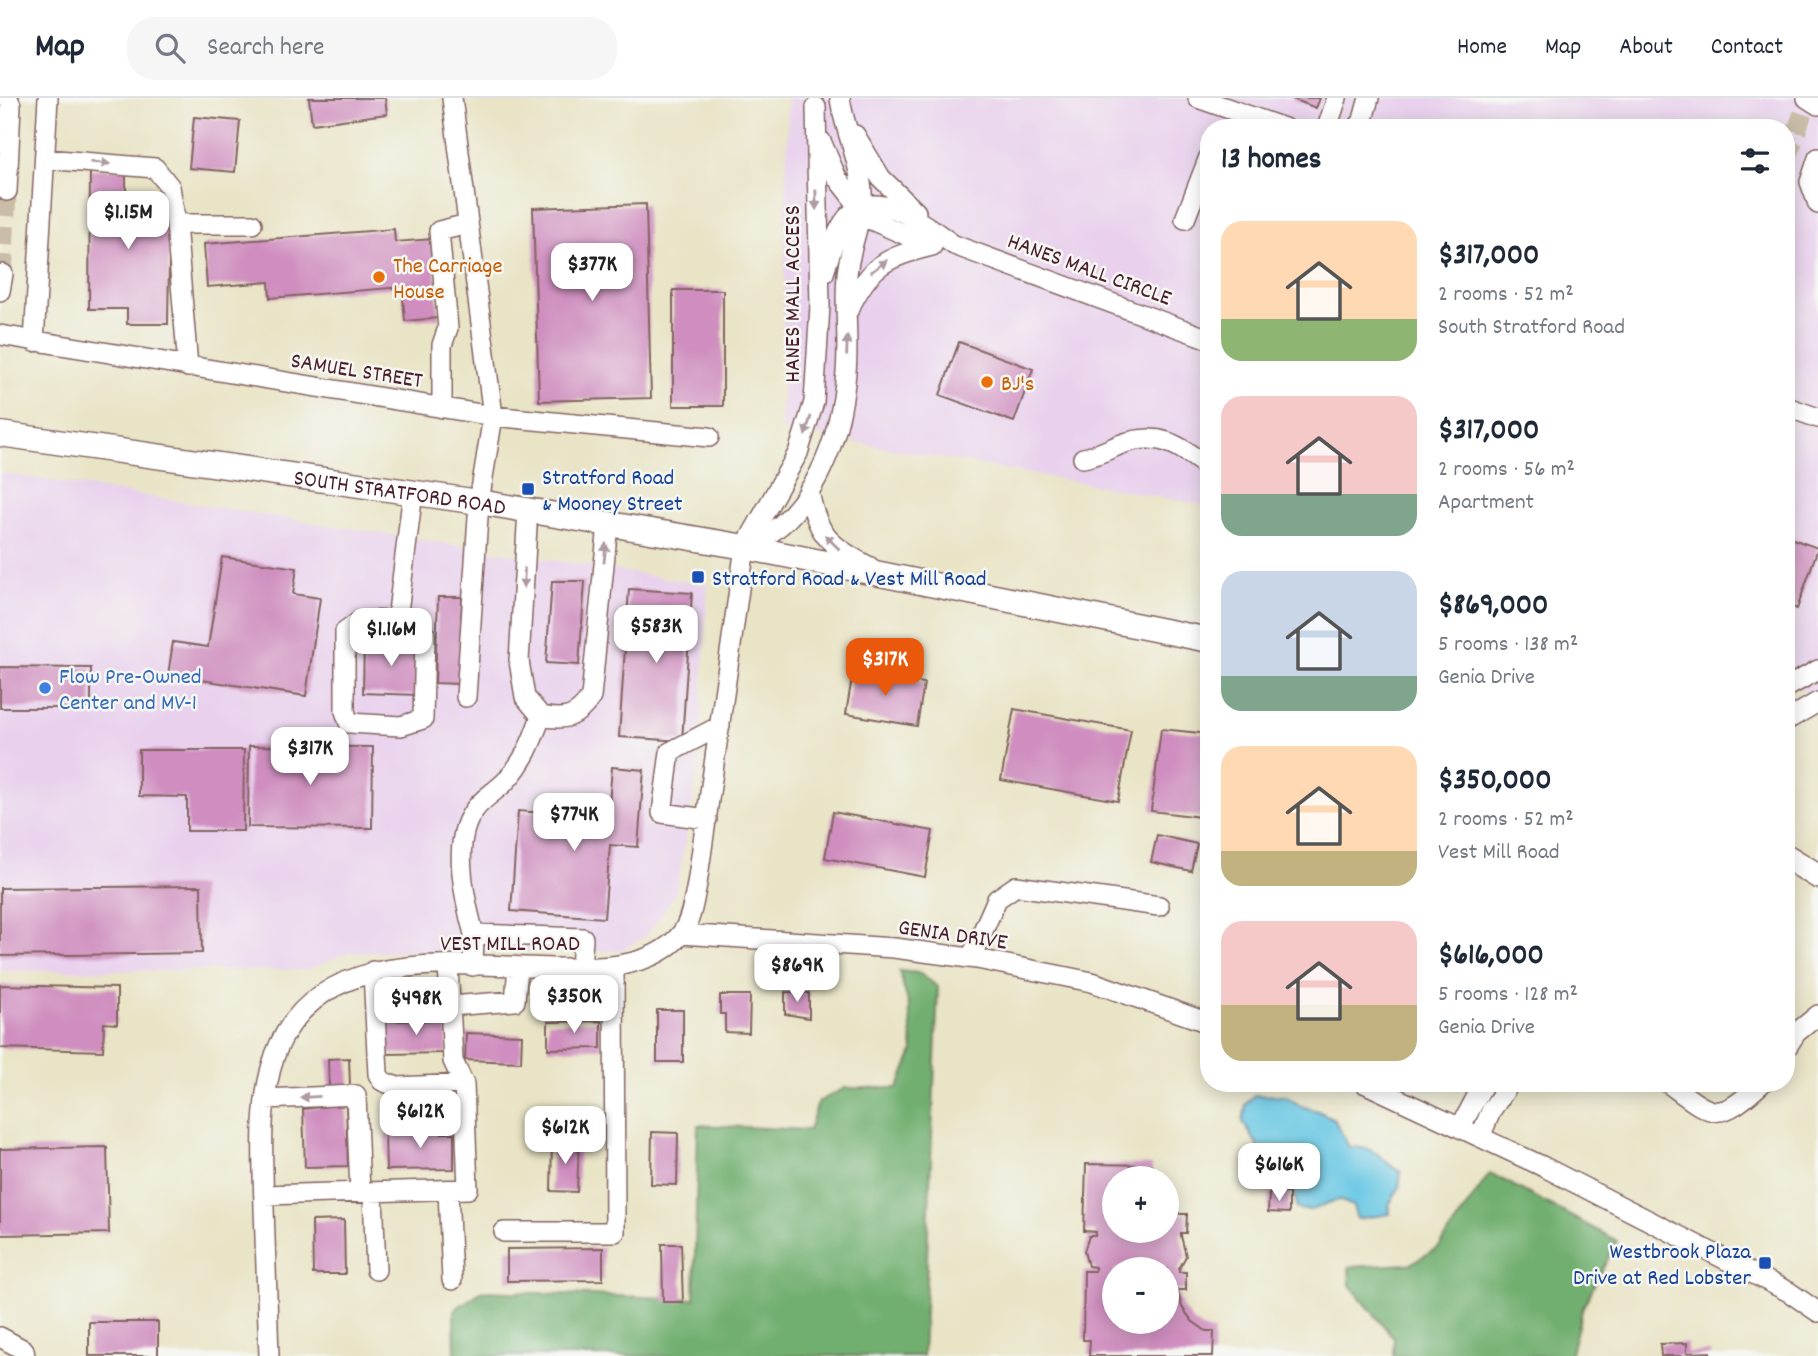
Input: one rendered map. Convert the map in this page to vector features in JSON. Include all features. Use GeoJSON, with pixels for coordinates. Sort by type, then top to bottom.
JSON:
{"type":"FeatureCollection","features":[{"type":"Feature","properties":{"kind":"main road","name":"SOUTH STRATFORD ROAD"},"geometry":{"type":"LineString","coordinates":[[0,434],[528,510],[745,547],[1200,638]]}},
{"type":"Feature","properties":{"kind":"main road"},"geometry":{"type":"LineString","coordinates":[[1795,862],[1818,876]]}},
{"type":"Feature","properties":{"kind":"street"},"geometry":{"type":"LineString","coordinates":[[7,191],[5,128],[11,105],[8,98]]}},
{"type":"Feature","properties":{"kind":"street"},"geometry":{"type":"LineString","coordinates":[[34,342],[48,98]]}},
{"type":"Feature","properties":{"kind":"street"},"geometry":{"type":"LineString","coordinates":[[452,98],[493,416],[479,502],[466,696]]}},
{"type":"Feature","properties":{"kind":"street"},"geometry":{"type":"LineString","coordinates":[[1198,98],[1224,118]]}},
{"type":"Feature","properties":{"kind":"street"},"geometry":{"type":"LineString","coordinates":[[1330,119],[1336,98]]}},
{"type":"Feature","properties":{"kind":"street"},"geometry":{"type":"LineString","coordinates":[[1363,119],[1369,98]]}},
{"type":"Feature","properties":{"kind":"street"},"geometry":{"type":"LineString","coordinates":[[1807,98],[1818,105]]}},
{"type":"Feature","properties":{"kind":"street","name":"HANES MALL CIRCLE"},"geometry":{"type":"LineString","coordinates":[[817,102],[822,149],[848,196],[869,219],[932,246]]}},
{"type":"Feature","properties":{"kind":"street","name":"HANES MALL ACCESS"},"geometry":{"type":"LineString","coordinates":[[745,547],[798,453],[814,402],[820,306],[817,102]]}},
{"type":"Feature","properties":{"kind":"street","name":"HANES MALL CIRCLE"},"geometry":{"type":"LineString","coordinates":[[841,106],[862,189],[862,209]]}},
{"type":"Feature","properties":{"kind":"street","name":"HANES MALL CIRCLE"},"geometry":{"type":"LineString","coordinates":[[841,106],[888,186],[954,245]]}},
{"type":"Feature","properties":{"kind":"street"},"geometry":{"type":"LineString","coordinates":[[1818,158],[1810,182],[1818,204]]}},
{"type":"Feature","properties":{"kind":"street"},"geometry":{"type":"LineString","coordinates":[[45,159],[155,168],[170,187],[176,224],[188,367]]}},
{"type":"Feature","properties":{"kind":"street"},"geometry":{"type":"LineString","coordinates":[[1185,219],[1200,180]]}},
{"type":"Feature","properties":{"kind":"street","name":"HANES MALL CIRCLE"},"geometry":{"type":"LineString","coordinates":[[862,209],[874,205],[903,213],[954,245],[1200,336]]}},
{"type":"Feature","properties":{"kind":"street"},"geometry":{"type":"LineString","coordinates":[[820,306],[824,273],[835,239],[849,215],[862,209]]}},
{"type":"Feature","properties":{"kind":"street"},"geometry":{"type":"LineString","coordinates":[[681,934],[697,884],[745,547],[761,540],[803,505],[829,449],[843,403],[848,262],[862,209]]}},
{"type":"Feature","properties":{"kind":"street"},"geometry":{"type":"LineString","coordinates":[[176,224],[253,224]]}},
{"type":"Feature","properties":{"kind":"street"},"geometry":{"type":"LineString","coordinates":[[442,408],[442,345],[448,328],[439,231],[468,224]]}},
{"type":"Feature","properties":{"kind":"street","name":"HANES MALL CIRCLE"},"geometry":{"type":"LineString","coordinates":[[848,312],[862,282],[878,264],[899,254],[932,246],[954,245]]}},
{"type":"Feature","properties":{"kind":"street","name":"SAMUEL STREET"},"geometry":{"type":"LineString","coordinates":[[0,335],[493,416],[709,438]]}},
{"type":"Feature","properties":{"kind":"street"},"geometry":{"type":"LineString","coordinates":[[1795,410],[1818,418]]}},
{"type":"Feature","properties":{"kind":"street"},"geometry":{"type":"LineString","coordinates":[[1083,458],[1135,440],[1154,439],[1177,444],[1200,461]]}},
{"type":"Feature","properties":{"kind":"street"},"geometry":{"type":"LineString","coordinates":[[810,491],[813,518],[824,534],[844,554],[880,573]]}},
{"type":"Feature","properties":{"kind":"street"},"geometry":{"type":"LineString","coordinates":[[397,621],[413,492]]}},
{"type":"Feature","properties":{"kind":"street"},"geometry":{"type":"LineString","coordinates":[[528,510],[519,661],[525,697],[541,716],[563,721],[581,712],[591,696],[608,524]]}},
{"type":"Feature","properties":{"kind":"street"},"geometry":{"type":"LineString","coordinates":[[360,621],[397,621],[414,621],[425,634],[423,719],[401,726],[349,723],[345,711],[345,632],[360,621]]}},
{"type":"Feature","properties":{"kind":"street"},"geometry":{"type":"LineString","coordinates":[[1795,683],[1818,670]]}},
{"type":"Feature","properties":{"kind":"street"},"geometry":{"type":"LineString","coordinates":[[1795,715],[1818,702]]}},
{"type":"Feature","properties":{"kind":"street"},"geometry":{"type":"LineString","coordinates":[[473,966],[474,933],[462,888],[465,835],[472,812],[505,783],[527,756],[541,716]]}},
{"type":"Feature","properties":{"kind":"street"},"geometry":{"type":"LineString","coordinates":[[707,819],[662,813],[670,752],[720,726]]}},
{"type":"Feature","properties":{"kind":"street"},"geometry":{"type":"LineString","coordinates":[[971,958],[997,899],[1016,886],[1159,906]]}},
{"type":"Feature","properties":{"kind":"street"},"geometry":{"type":"LineString","coordinates":[[474,933],[583,939],[581,968]]}},
{"type":"Feature","properties":{"kind":"street","name":"GENIA DRIVE"},"geometry":{"type":"LineString","coordinates":[[681,934],[894,948],[971,958],[1092,982],[1200,1020]]}},
{"type":"Feature","properties":{"kind":"street","name":"VEST MILL ROAD"},"geometry":{"type":"LineString","coordinates":[[268,1356],[264,1195],[265,1099],[276,1054],[294,1021],[326,992],[373,971],[448,965],[614,967],[646,957],[681,934]]}},
{"type":"Feature","properties":{"kind":"street"},"geometry":{"type":"LineString","coordinates":[[264,1195],[468,1189],[464,1084],[453,1061],[448,965]]}},
{"type":"Feature","properties":{"kind":"street"},"geometry":{"type":"LineString","coordinates":[[450,1006],[515,1001],[518,967]]}},
{"type":"Feature","properties":{"kind":"street"},"geometry":{"type":"LineString","coordinates":[[504,1232],[615,1232],[614,967]]}},
{"type":"Feature","properties":{"kind":"street"},"geometry":{"type":"LineString","coordinates":[[373,971],[378,1074],[382,1081],[397,1087],[464,1084]]}},
{"type":"Feature","properties":{"kind":"street"},"geometry":{"type":"LineString","coordinates":[[1795,1034],[1818,1015]]}},
{"type":"Feature","properties":{"kind":"street"},"geometry":{"type":"LineString","coordinates":[[1383,1092],[1789,1292],[1818,1312]]}},
{"type":"Feature","properties":{"kind":"street"},"geometry":{"type":"LineString","coordinates":[[1469,1132],[1481,1092]]}},
{"type":"Feature","properties":{"kind":"street"},"geometry":{"type":"LineString","coordinates":[[1469,1132],[1492,1109],[1504,1092]]}},
{"type":"Feature","properties":{"kind":"street"},"geometry":{"type":"LineString","coordinates":[[1680,1092],[1702,1108],[1717,1112],[1732,1108],[1751,1092]]}},
{"type":"Feature","properties":{"kind":"street"},"geometry":{"type":"LineString","coordinates":[[265,1099],[356,1095],[376,1270]]}},
{"type":"Feature","properties":{"kind":"street"},"geometry":{"type":"LineString","coordinates":[[449,1190],[453,1280]]}},
{"type":"Feature","properties":{"kind":"street"},"geometry":{"type":"LineString","coordinates":[[0,1337],[24,1350],[25,1356]]}},
{"type":"Feature","properties":{"kind":"shaded area"},"geometry":{"type":"Polygon","coordinates":[[[788,98],[1818,98],[1818,697],[1795,686],[1795,119],[1200,119],[1200,504],[781,429],[788,98]]]}},
{"type":"Feature","properties":{"kind":"shaded area"},"geometry":{"type":"Polygon","coordinates":[[[0,473],[708,585],[698,769],[676,892],[648,934],[621,951],[349,952],[307,970],[0,971],[0,473]]]}},
{"type":"Feature","properties":{"kind":"green space"},"geometry":{"type":"Polygon","coordinates":[[[899,971],[919,973],[938,987],[923,1356],[455,1356],[454,1310],[482,1291],[694,1299],[698,1125],[809,1130],[818,1102],[845,1088],[898,1088],[913,1052],[909,1006],[899,971]]]}},
{"type":"Feature","properties":{"kind":"green space"},"geometry":{"type":"Polygon","coordinates":[[[1490,1173],[1617,1241],[1583,1307],[1570,1356],[1393,1356],[1394,1338],[1350,1285],[1349,1267],[1410,1264],[1439,1247],[1490,1173]]]}},
{"type":"Feature","properties":{"kind":"water"},"geometry":{"type":"Polygon","coordinates":[[[1254,1095],[1286,1096],[1301,1106],[1334,1119],[1349,1147],[1368,1149],[1401,1172],[1399,1188],[1389,1205],[1390,1214],[1357,1219],[1353,1206],[1339,1200],[1303,1210],[1296,1208],[1295,1195],[1287,1187],[1278,1185],[1268,1190],[1258,1183],[1255,1174],[1260,1149],[1243,1122],[1246,1104],[1254,1095]]]}},
{"type":"Feature","properties":{"kind":"building"},"geometry":{"type":"Polygon","coordinates":[[[309,98],[385,98],[387,114],[312,124],[309,98]]]}},
{"type":"Feature","properties":{"kind":"building"},"geometry":{"type":"Polygon","coordinates":[[[1290,98],[1320,98],[1316,108],[1290,98]]]}},
{"type":"Feature","properties":{"kind":"building"},"geometry":{"type":"Polygon","coordinates":[[[194,117],[240,121],[235,172],[189,168],[194,117]]]}},
{"type":"Feature","properties":{"kind":"building"},"geometry":{"type":"Polygon","coordinates":[[[90,169],[126,169],[126,204],[170,204],[168,324],[127,324],[127,309],[89,309],[90,169]]]}},
{"type":"Feature","properties":{"kind":"building"},"geometry":{"type":"Polygon","coordinates":[[[646,204],[651,398],[539,401],[533,208],[646,204]]]}},
{"type":"Feature","properties":{"kind":"building"},"geometry":{"type":"Polygon","coordinates":[[[394,229],[395,242],[433,239],[439,318],[405,321],[402,287],[270,298],[269,282],[207,287],[204,244],[394,229]]]}},
{"type":"Feature","properties":{"kind":"building"},"geometry":{"type":"Polygon","coordinates":[[[673,290],[723,290],[723,406],[673,406],[673,290]]]}},
{"type":"Feature","properties":{"kind":"building","name":"BJ's"},"geometry":{"type":"Polygon","coordinates":[[[959,342],[1033,369],[1014,422],[940,395],[959,342]]]}},
{"type":"Feature","properties":{"kind":"building"},"geometry":{"type":"Polygon","coordinates":[[[1795,540],[1818,548],[1797,609],[1795,608],[1795,540]]]}},
{"type":"Feature","properties":{"kind":"building"},"geometry":{"type":"Polygon","coordinates":[[[222,557],[297,568],[293,594],[320,598],[306,696],[168,675],[173,642],[208,647],[222,557]]]}},
{"type":"Feature","properties":{"kind":"building"},"geometry":{"type":"Polygon","coordinates":[[[552,581],[585,581],[579,665],[546,663],[552,581]]]}},
{"type":"Feature","properties":{"kind":"building"},"geometry":{"type":"Polygon","coordinates":[[[629,589],[692,593],[682,741],[619,737],[629,589]]]}},
{"type":"Feature","properties":{"kind":"building"},"geometry":{"type":"Polygon","coordinates":[[[438,597],[462,597],[459,684],[435,683],[438,597]]]}},
{"type":"Feature","properties":{"kind":"building"},"geometry":{"type":"Polygon","coordinates":[[[364,641],[418,642],[417,695],[363,693],[364,641]]]}},
{"type":"Feature","properties":{"kind":"building","name":"Flow Pre-Owned Center and MV-1"},"geometry":{"type":"Polygon","coordinates":[[[0,667],[91,668],[91,708],[0,708],[0,667]]]}},
{"type":"Feature","properties":{"kind":"building"},"geometry":{"type":"Polygon","coordinates":[[[853,671],[924,683],[917,726],[846,714],[853,671]]]}},
{"type":"Feature","properties":{"kind":"building"},"geometry":{"type":"Polygon","coordinates":[[[1014,709],[1131,730],[1118,801],[1001,780],[1014,709]]]}},
{"type":"Feature","properties":{"kind":"building"},"geometry":{"type":"Polygon","coordinates":[[[1161,729],[1200,733],[1200,817],[1151,811],[1161,729]]]}},
{"type":"Feature","properties":{"kind":"building"},"geometry":{"type":"Polygon","coordinates":[[[249,746],[373,747],[372,828],[248,827],[249,746]]]}},
{"type":"Feature","properties":{"kind":"building"},"geometry":{"type":"Polygon","coordinates":[[[139,750],[244,750],[243,831],[187,831],[187,797],[139,796],[139,750]]]}},
{"type":"Feature","properties":{"kind":"building"},"geometry":{"type":"Polygon","coordinates":[[[612,767],[644,770],[638,847],[610,845],[604,918],[511,911],[518,811],[608,818],[612,767]]]}},
{"type":"Feature","properties":{"kind":"building"},"geometry":{"type":"Polygon","coordinates":[[[833,812],[933,831],[925,877],[825,858],[833,812]]]}},
{"type":"Feature","properties":{"kind":"building"},"geometry":{"type":"Polygon","coordinates":[[[1157,835],[1197,844],[1191,871],[1151,862],[1157,835]]]}},
{"type":"Feature","properties":{"kind":"building"},"geometry":{"type":"Polygon","coordinates":[[[201,886],[202,953],[0,956],[0,888],[201,886]]]}},
{"type":"Feature","properties":{"kind":"building"},"geometry":{"type":"Polygon","coordinates":[[[0,985],[117,988],[117,1024],[104,1023],[103,1051],[0,1048],[0,985]]]}},
{"type":"Feature","properties":{"kind":"building"},"geometry":{"type":"Polygon","coordinates":[[[785,992],[809,993],[809,1018],[785,1014],[785,992]]]}},
{"type":"Feature","properties":{"kind":"building"},"geometry":{"type":"Polygon","coordinates":[[[720,995],[750,995],[749,1033],[725,1032],[725,1014],[720,1014],[720,995]]]}},
{"type":"Feature","properties":{"kind":"building"},"geometry":{"type":"Polygon","coordinates":[[[657,1010],[683,1010],[683,1062],[657,1062],[657,1010]]]}},
{"type":"Feature","properties":{"kind":"building"},"geometry":{"type":"Polygon","coordinates":[[[447,1020],[447,1053],[385,1054],[385,1021],[447,1020]]]}},
{"type":"Feature","properties":{"kind":"building"},"geometry":{"type":"Polygon","coordinates":[[[601,1021],[601,1048],[548,1049],[548,1022],[601,1021]]]}},
{"type":"Feature","properties":{"kind":"building"},"geometry":{"type":"Polygon","coordinates":[[[466,1033],[522,1035],[521,1062],[465,1060],[466,1033]]]}},
{"type":"Feature","properties":{"kind":"building"},"geometry":{"type":"Polygon","coordinates":[[[349,1058],[350,1086],[329,1086],[328,1059],[349,1058]]]}},
{"type":"Feature","properties":{"kind":"building"},"geometry":{"type":"Polygon","coordinates":[[[346,1104],[348,1166],[305,1167],[303,1109],[346,1104]]]}},
{"type":"Feature","properties":{"kind":"building"},"geometry":{"type":"Polygon","coordinates":[[[420,1126],[442,1126],[442,1133],[454,1133],[454,1169],[386,1170],[385,1134],[420,1133],[420,1126]]]}},
{"type":"Feature","properties":{"kind":"building"},"geometry":{"type":"Polygon","coordinates":[[[652,1132],[678,1133],[677,1185],[651,1184],[652,1132]]]}},
{"type":"Feature","properties":{"kind":"building"},"geometry":{"type":"Polygon","coordinates":[[[552,1140],[579,1141],[577,1192],[551,1191],[552,1140]]]}},
{"type":"Feature","properties":{"kind":"building"},"geometry":{"type":"Polygon","coordinates":[[[107,1147],[109,1233],[0,1235],[0,1149],[107,1147]]]}},
{"type":"Feature","properties":{"kind":"building"},"geometry":{"type":"Polygon","coordinates":[[[1086,1164],[1152,1165],[1102,1166],[1102,1243],[1179,1243],[1179,1213],[1187,1214],[1186,1233],[1181,1233],[1186,1256],[1179,1269],[1179,1257],[1102,1257],[1102,1334],[1179,1334],[1179,1297],[1182,1307],[1192,1321],[1206,1331],[1214,1331],[1213,1356],[1089,1356],[1090,1340],[1083,1340],[1084,1271],[1095,1271],[1095,1267],[1088,1266],[1084,1251],[1089,1236],[1095,1236],[1096,1232],[1084,1231],[1086,1164]]]}},
{"type":"Feature","properties":{"kind":"building"},"geometry":{"type":"Polygon","coordinates":[[[1269,1193],[1289,1193],[1289,1213],[1268,1212],[1269,1193]]]}},
{"type":"Feature","properties":{"kind":"building"},"geometry":{"type":"Polygon","coordinates":[[[344,1220],[345,1274],[313,1274],[312,1221],[344,1220]]]}},
{"type":"Feature","properties":{"kind":"building"},"geometry":{"type":"Polygon","coordinates":[[[662,1244],[681,1244],[683,1302],[663,1302],[662,1244]]]}},
{"type":"Feature","properties":{"kind":"building"},"geometry":{"type":"Polygon","coordinates":[[[603,1248],[603,1280],[507,1281],[507,1249],[603,1248]]]}},
{"type":"Feature","properties":{"kind":"building"},"geometry":{"type":"Polygon","coordinates":[[[1179,1272],[1186,1272],[1186,1290],[1179,1290],[1179,1272]]]}},
{"type":"Feature","properties":{"kind":"building"},"geometry":{"type":"Polygon","coordinates":[[[89,1322],[158,1322],[158,1356],[89,1356],[89,1322]]]}},
{"type":"Feature","properties":{"kind":"building"},"geometry":{"type":"Polygon","coordinates":[[[1687,1343],[1687,1353],[1710,1352],[1711,1356],[1661,1356],[1660,1344],[1687,1343]]]}},
{"type":"Feature","properties":{"kind":"tunnel"},"geometry":{"type":"LineString","coordinates":[[1795,136],[1808,98]]}},
{"type":"Feature","properties":{"kind":"tunnel"},"geometry":{"type":"LineString","coordinates":[[3,274],[7,191]]}},
{"type":"Feature","properties":{"kind":"place","name":"The Carriage House"},"geometry":{"type":"Point","coordinates":[379,277]}},
{"type":"Feature","properties":{"kind":"place","name":"BJ's"},"geometry":{"type":"Point","coordinates":[987,382]}},
{"type":"Feature","properties":{"kind":"place","name":"Stratford Road & Mooney Street"},"geometry":{"type":"Point","coordinates":[528,489]}},
{"type":"Feature","properties":{"kind":"place","name":"Stratford Road & Vest Mill Road"},"geometry":{"type":"Point","coordinates":[698,577]}},
{"type":"Feature","properties":{"kind":"place","name":"Flow Pre-Owned Center and MV-1"},"geometry":{"type":"Point","coordinates":[45,688]}},
{"type":"Feature","properties":{"kind":"place","name":"Westbrook Plaza Drive at Red Lobster"},"geometry":{"type":"Point","coordinates":[1765,1263]}}]}
